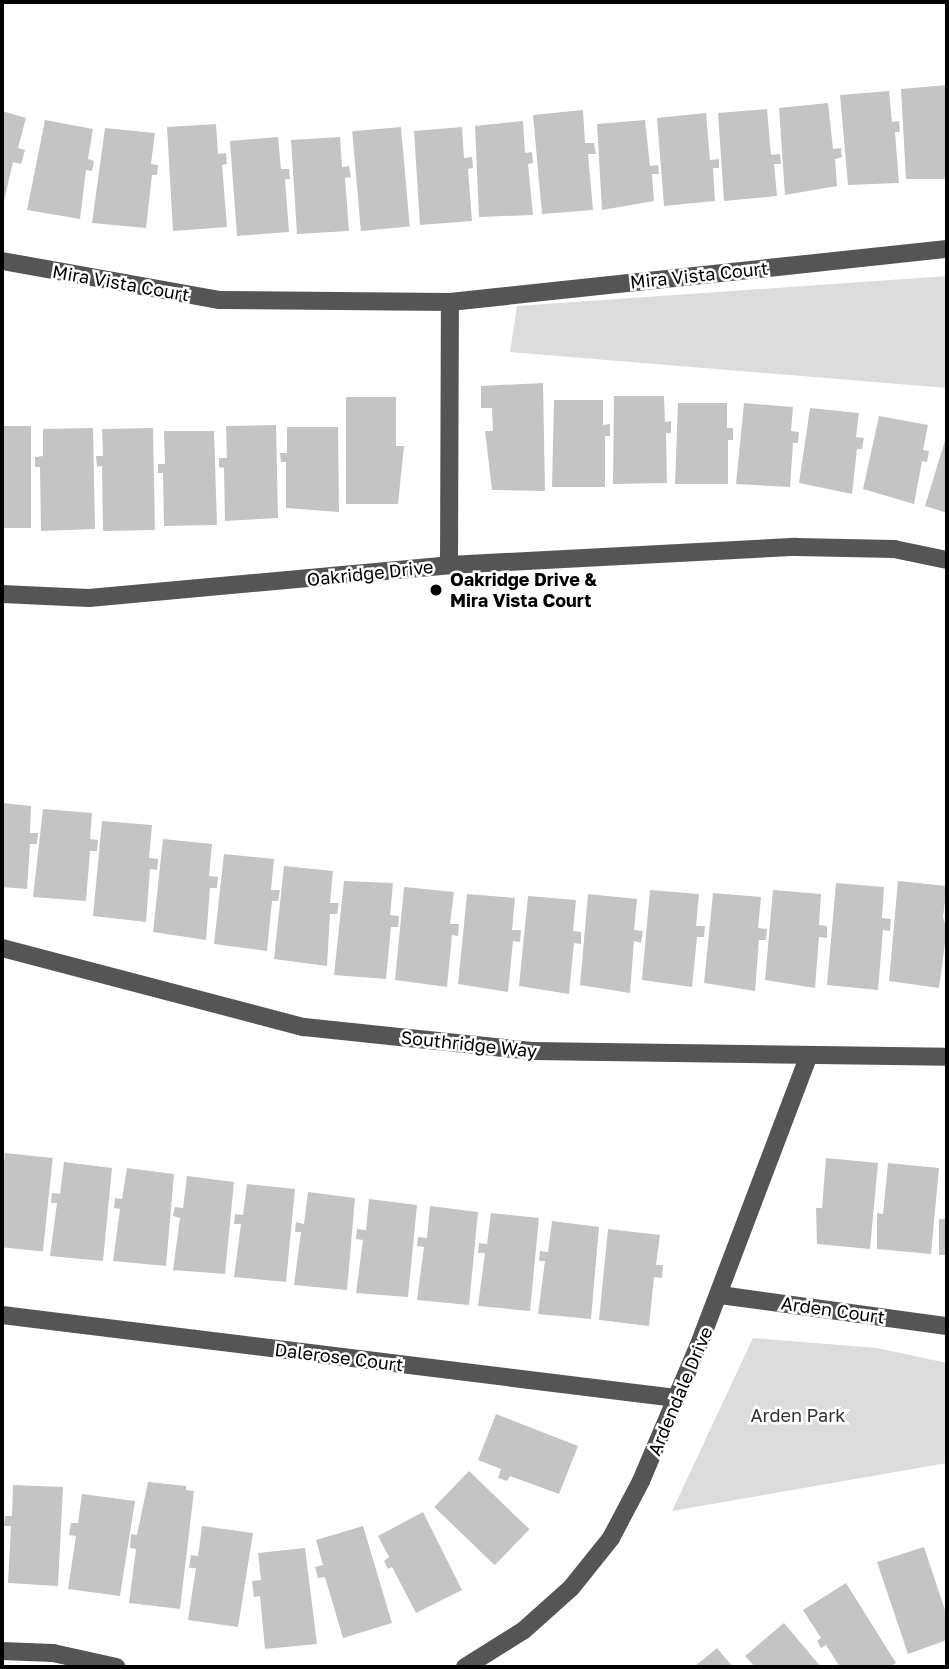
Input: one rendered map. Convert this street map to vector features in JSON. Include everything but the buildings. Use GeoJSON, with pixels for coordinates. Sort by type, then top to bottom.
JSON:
{"type":"FeatureCollection","features":[{"type":"Feature","properties":{"kind":"street","name":"Mira Vista Court"},"geometry":{"type":"LineString","coordinates":[[2,261],[219,300],[450,302],[947,249]]}},
{"type":"Feature","properties":{"kind":"street"},"geometry":{"type":"LineString","coordinates":[[449,565],[450,302]]}},
{"type":"Feature","properties":{"kind":"street","name":"Oakridge Drive"},"geometry":{"type":"LineString","coordinates":[[2,594],[89,598],[449,565],[796,547],[894,549],[947,560]]}},
{"type":"Feature","properties":{"kind":"street","name":"Southridge Way"},"geometry":{"type":"LineString","coordinates":[[2,948],[304,1027],[532,1051],[947,1057]]}},
{"type":"Feature","properties":{"kind":"street","name":"Ardendale Drive"},"geometry":{"type":"LineString","coordinates":[[465,1667],[524,1630],[570,1588],[611,1538],[720,1295],[810,1055]]}},
{"type":"Feature","properties":{"kind":"street","name":"Arden Court"},"geometry":{"type":"LineString","coordinates":[[720,1295],[947,1326]]}},
{"type":"Feature","properties":{"kind":"street","name":"Dalerose Court"},"geometry":{"type":"LineString","coordinates":[[2,1315],[676,1398]]}},
{"type":"Feature","properties":{"kind":"street"},"geometry":{"type":"LineString","coordinates":[[2,1651],[53,1653],[116,1667]]}},
{"type":"Feature","properties":{"kind":"green space"},"geometry":{"type":"Polygon","coordinates":[[[947,276],[947,388],[510,352],[517,306],[947,276]]]}},
{"type":"Feature","properties":{"kind":"green space","name":"Arden Park"},"geometry":{"type":"Polygon","coordinates":[[[753,1338],[877,1348],[947,1363],[947,1463],[672,1511],[753,1338]]]}},
{"type":"Feature","properties":{"kind":"place","name":"Oakridge Drive & Mira Vista Court"},"geometry":{"type":"Point","coordinates":[436,590]}}]}
